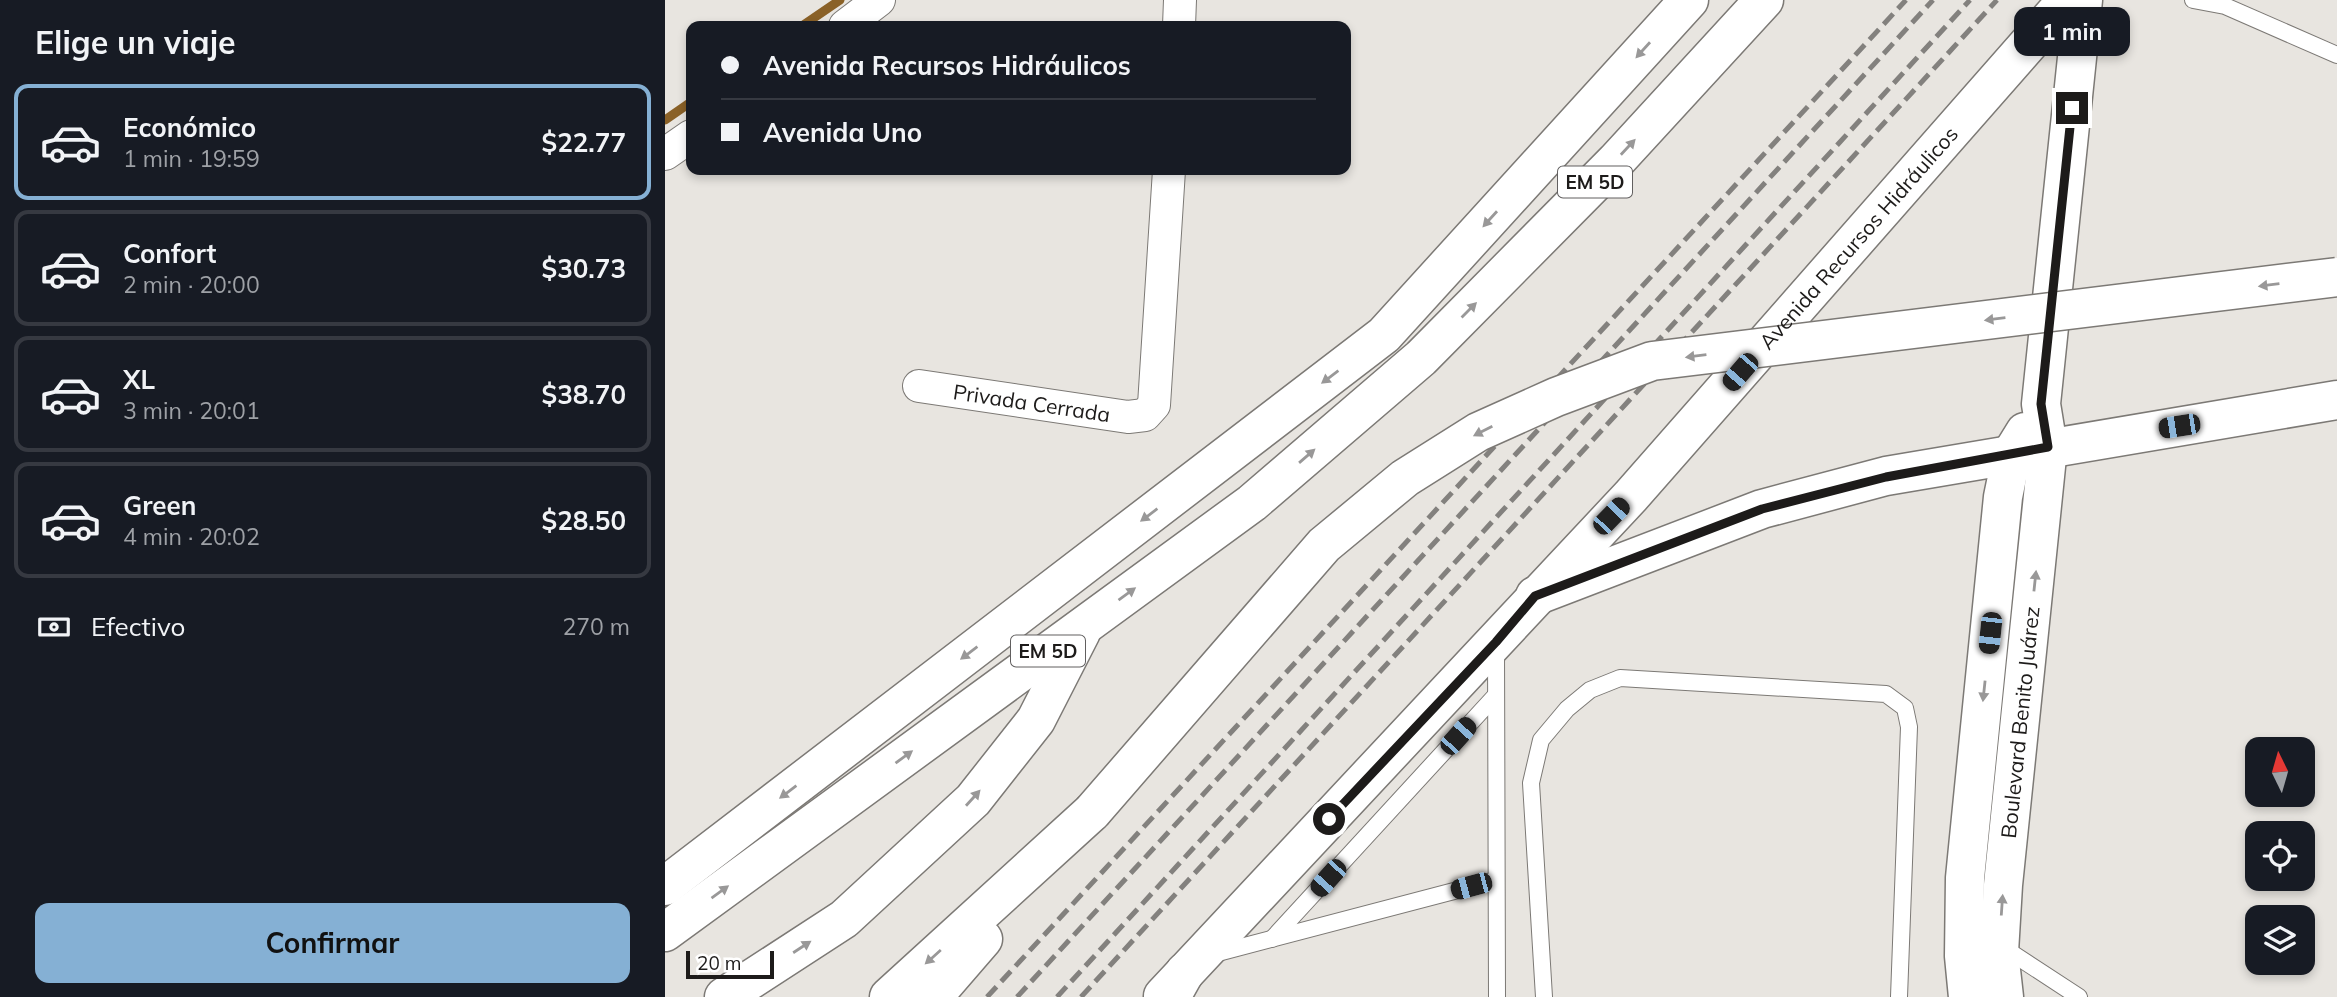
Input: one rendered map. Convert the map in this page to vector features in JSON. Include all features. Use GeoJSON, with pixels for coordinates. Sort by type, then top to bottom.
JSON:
{"type":"FeatureCollection","features":[{"type":"Feature","properties":{"kind":"main road","name":"EM 5D"},"geometry":{"type":"LineString","coordinates":[[665,886],[1384,335],[1689,0]]}},
{"type":"Feature","properties":{"kind":"main road","name":"EM 5D"},"geometry":{"type":"LineString","coordinates":[[665,932],[1252,503],[1421,358],[1616,161],[1764,0]]}},
{"type":"Feature","properties":{"kind":"main road","name":"Avenida Recursos Hidráulicos"},"geometry":{"type":"LineString","coordinates":[[1179,981],[1631,496],[2067,0]]}},
{"type":"Feature","properties":{"kind":"main road"},"geometry":{"type":"LineString","coordinates":[[2030,450],[2041,404],[2083,0]]}},
{"type":"Feature","properties":{"kind":"main road"},"geometry":{"type":"LineString","coordinates":[[933,997],[1324,545],[1405,478],[1478,432],[1556,397],[1653,361],[2337,277]]}},
{"type":"Feature","properties":{"kind":"main road"},"geometry":{"type":"LineString","coordinates":[[1535,596],[1762,509],[1886,477],[2030,450],[2337,400]]}},
{"type":"Feature","properties":{"kind":"main road","name":"Boulevard Benito Juárez"},"geometry":{"type":"LineString","coordinates":[[2004,997],[1999,945],[2030,450]]}},
{"type":"Feature","properties":{"kind":"main road","name":"Boulevard Benito Juárez"},"geometry":{"type":"LineString","coordinates":[[1968,997],[1963,956],[1965,878],[2003,497],[2030,450]]}},
{"type":"Feature","properties":{"kind":"main road"},"geometry":{"type":"LineString","coordinates":[[723,997],[844,919],[973,800],[1036,720],[1085,624]]}},
{"type":"Feature","properties":{"kind":"main road"},"geometry":{"type":"LineString","coordinates":[[889,997],[1092,812]]}},
{"type":"Feature","properties":{"kind":"street"},"geometry":{"type":"LineString","coordinates":[[852,21],[879,0]]}},
{"type":"Feature","properties":{"kind":"street"},"geometry":{"type":"LineString","coordinates":[[1179,21],[1181,0]]}},
{"type":"Feature","properties":{"kind":"street"},"geometry":{"type":"LineString","coordinates":[[665,154],[686,139]]}},
{"type":"Feature","properties":{"kind":"street","name":"Privada Cerrada"},"geometry":{"type":"LineString","coordinates":[[919,386],[1128,417],[1145,415],[1154,405],[1169,175]]}},
{"type":"Feature","properties":{"kind":"lane"},"geometry":{"type":"LineString","coordinates":[[2193,0],[2225,6],[2337,55]]}},
{"type":"Feature","properties":{"kind":"lane"},"geometry":{"type":"LineString","coordinates":[[1496,642],[1497,997]]}},
{"type":"Feature","properties":{"kind":"lane"},"geometry":{"type":"LineString","coordinates":[[1544,997],[1531,783],[1541,740],[1567,709],[1590,690],[1620,678],[1886,694],[1905,708],[1909,727],[1899,997]]}},
{"type":"Feature","properties":{"kind":"lane"},"geometry":{"type":"LineString","coordinates":[[1272,939],[1496,695]]}},
{"type":"Feature","properties":{"kind":"lane"},"geometry":{"type":"LineString","coordinates":[[1179,981],[1272,939],[1496,880]]}},
{"type":"Feature","properties":{"kind":"lane"},"geometry":{"type":"LineString","coordinates":[[1999,945],[2079,997]]}},
{"type":"Feature","properties":{"kind":"waterway"},"geometry":{"type":"LineString","coordinates":[[809,21],[840,0]]}},
{"type":"Feature","properties":{"kind":"waterway"},"geometry":{"type":"LineString","coordinates":[[665,120],[686,105]]}},
{"type":"Feature","properties":{"kind":"railway"},"geometry":{"type":"LineString","coordinates":[[987,997],[1906,0]]}},
{"type":"Feature","properties":{"kind":"railway"},"geometry":{"type":"LineString","coordinates":[[1017,997],[1933,0]]}},
{"type":"Feature","properties":{"kind":"railway"},"geometry":{"type":"LineString","coordinates":[[1057,997],[1970,0]]}},
{"type":"Feature","properties":{"kind":"railway"},"geometry":{"type":"LineString","coordinates":[[1081,997],[1997,0]]}},
{"type":"Feature","properties":{"kind":"route"},"geometry":{"type":"LineString","coordinates":[[1329,819],[1496,642],[1535,596],[1762,509],[1886,477],[2048,447],[2041,404],[2072,108]]}}]}
